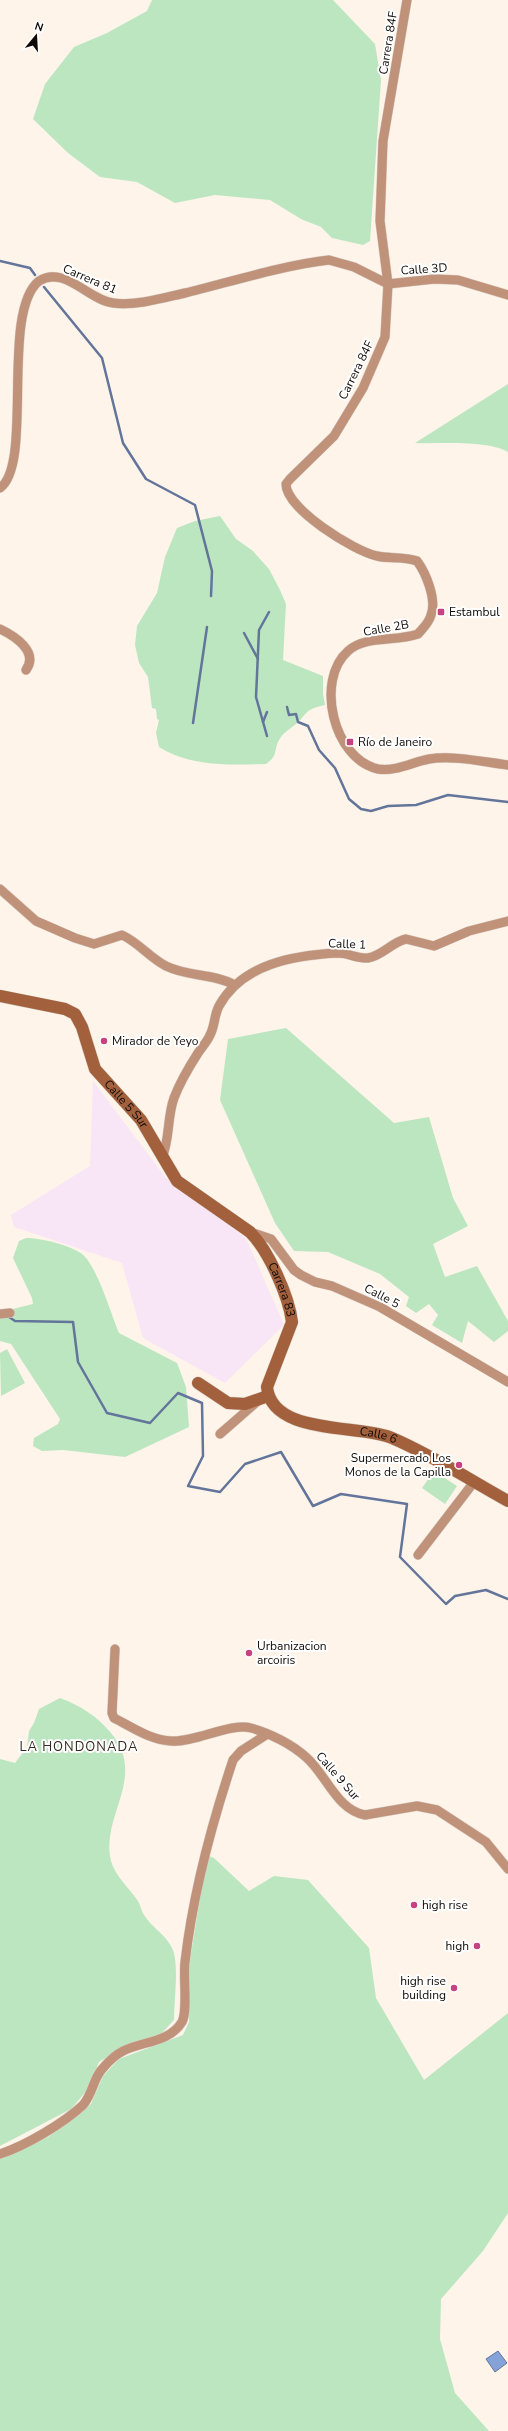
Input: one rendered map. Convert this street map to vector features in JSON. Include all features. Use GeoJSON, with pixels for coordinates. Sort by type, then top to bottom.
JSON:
{"type":"FeatureCollection","features":[{"type":"Feature","properties":{"kind":"street","name":"Carrera 84F"},"geometry":{"type":"LineString","coordinates":[[407,0],[382,141],[380,221],[388,284],[385,336],[366,381],[334,436],[290,479],[286,484],[286,488],[292,499],[336,538],[377,556],[410,558],[417,561],[428,584],[433,608],[431,616]]}},
{"type":"Feature","properties":{"kind":"street","name":"Carrera 81"},"geometry":{"type":"LineString","coordinates":[[0,488],[7,480],[13,458],[12,375],[19,312],[25,296],[39,281],[52,277],[58,278],[74,283],[86,293],[113,303],[135,302],[168,297],[329,260],[354,266],[388,284]]}},
{"type":"Feature","properties":{"kind":"street","name":"Calle 3D"},"geometry":{"type":"LineString","coordinates":[[388,284],[434,279],[458,280],[508,295]]}},
{"type":"Feature","properties":{"kind":"street","name":"Calle 2B"},"geometry":{"type":"LineString","coordinates":[[431,616],[418,634],[365,642],[348,651],[336,667],[331,698],[334,716],[345,747],[364,764],[379,769],[404,766],[430,759],[457,759],[508,765]]}},
{"type":"Feature","properties":{"kind":"street"},"geometry":{"type":"LineString","coordinates":[[0,629],[19,641],[30,654],[31,660],[26,670]]}},
{"type":"Feature","properties":{"kind":"street"},"geometry":{"type":"LineString","coordinates":[[0,889],[36,921],[66,935],[94,944],[122,935],[167,966],[187,972],[215,976],[235,985]]}},
{"type":"Feature","properties":{"kind":"street","name":"Calle 1"},"geometry":{"type":"LineString","coordinates":[[162,1158],[174,1097],[184,1076],[210,1036],[218,1007],[235,985],[255,970],[284,960],[339,953],[368,958],[403,940],[434,946],[469,931],[508,921]]}},
{"type":"Feature","properties":{"kind":"street","name":"Calle 5 Sur"},"geometry":{"type":"LineString","coordinates":[[0,996],[65,1009],[75,1014],[82,1027],[95,1069],[135,1111],[162,1158],[181,1186],[250,1232]]}},
{"type":"Feature","properties":{"kind":"street","name":"Calle 5"},"geometry":{"type":"LineString","coordinates":[[250,1232],[271,1239],[294,1270],[301,1275],[314,1282],[332,1286],[380,1307],[508,1382]]}},
{"type":"Feature","properties":{"kind":"street","name":"Carrera 83"},"geometry":{"type":"LineString","coordinates":[[250,1232],[267,1257],[291,1313],[292,1322],[264,1397]]}},
{"type":"Feature","properties":{"kind":"street"},"geometry":{"type":"LineString","coordinates":[[0,1314],[10,1313]]}},
{"type":"Feature","properties":{"kind":"street"},"geometry":{"type":"LineString","coordinates":[[198,1384],[228,1403],[244,1404],[264,1397]]}},
{"type":"Feature","properties":{"kind":"street"},"geometry":{"type":"LineString","coordinates":[[220,1434],[264,1397]]}},
{"type":"Feature","properties":{"kind":"street","name":"Calle 6"},"geometry":{"type":"LineString","coordinates":[[264,1397],[285,1412],[312,1424],[391,1437],[508,1501]]}},
{"type":"Feature","properties":{"kind":"street"},"geometry":{"type":"LineString","coordinates":[[418,1555],[474,1482]]}},
{"type":"Feature","properties":{"kind":"street","name":"Calle 9 Sur"},"geometry":{"type":"LineString","coordinates":[[115,1649],[112,1713],[114,1718],[154,1739],[172,1741],[208,1736],[241,1727],[251,1728],[291,1746],[308,1759],[347,1807],[356,1813],[365,1815],[418,1806],[437,1810],[486,1842],[508,1869]]}},
{"type":"Feature","properties":{"kind":"street"},"geometry":{"type":"LineString","coordinates":[[0,2154],[54,2126],[83,2105],[90,2094],[99,2072],[110,2060],[124,2050],[155,2042],[182,2022],[185,2006],[183,1980],[185,1960],[200,1867],[233,1760],[240,1751],[266,1735]]}},
{"type":"Feature","properties":{"kind":"shaded area"},"geometry":{"type":"Polygon","coordinates":[[[93,1081],[166,1178],[246,1238],[284,1325],[225,1383],[143,1338],[122,1263],[14,1227],[11,1215],[90,1166],[93,1081]]]}},
{"type":"Feature","properties":{"kind":"green space"},"geometry":{"type":"Polygon","coordinates":[[[152,0],[333,0],[375,44],[381,80],[370,241],[363,245],[332,238],[321,227],[301,219],[270,200],[215,195],[175,203],[137,182],[100,177],[68,153],[33,119],[45,84],[74,47],[107,33],[147,11],[152,0]]]}},
{"type":"Feature","properties":{"kind":"green space"},"geometry":{"type":"Polygon","coordinates":[[[508,384],[508,452],[499,448],[476,444],[415,443],[508,384]]]}},
{"type":"Feature","properties":{"kind":"green space"},"geometry":{"type":"Polygon","coordinates":[[[220,516],[236,539],[253,551],[269,569],[280,590],[286,604],[283,660],[323,676],[323,694],[325,705],[308,711],[297,723],[283,734],[277,744],[273,758],[266,764],[239,765],[197,761],[171,754],[159,747],[156,733],[159,720],[157,719],[156,709],[152,708],[148,677],[139,663],[135,645],[137,626],[157,593],[165,557],[177,528],[195,521],[220,516]]]}},
{"type":"Feature","properties":{"kind":"green space"},"geometry":{"type":"Polygon","coordinates":[[[286,1028],[394,1123],[429,1117],[453,1198],[468,1226],[433,1244],[445,1277],[477,1266],[508,1321],[508,1331],[494,1342],[468,1321],[462,1343],[432,1325],[438,1315],[429,1304],[416,1313],[406,1306],[409,1297],[380,1274],[328,1252],[294,1251],[275,1223],[220,1100],[228,1039],[286,1028]]]}},
{"type":"Feature","properties":{"kind":"green space"},"geometry":{"type":"Polygon","coordinates":[[[26,1238],[39,1239],[55,1243],[82,1254],[88,1260],[98,1279],[119,1333],[177,1363],[186,1387],[189,1427],[125,1457],[63,1450],[42,1451],[33,1446],[34,1438],[58,1424],[60,1419],[11,1344],[0,1341],[0,1312],[33,1304],[32,1298],[13,1258],[19,1241],[26,1238]]]}},
{"type":"Feature","properties":{"kind":"green space"},"geometry":{"type":"Polygon","coordinates":[[[7,1349],[25,1383],[1,1396],[0,1353],[7,1349]]]}},
{"type":"Feature","properties":{"kind":"green space"},"geometry":{"type":"Polygon","coordinates":[[[434,1471],[457,1486],[445,1504],[422,1488],[434,1471]]]}},
{"type":"Feature","properties":{"kind":"green space"},"geometry":{"type":"Polygon","coordinates":[[[60,1698],[82,1708],[106,1727],[121,1750],[125,1766],[124,1781],[109,1844],[111,1861],[119,1877],[138,1901],[147,1919],[167,1940],[173,1950],[176,1965],[174,2020],[160,2035],[125,2046],[99,2062],[88,2089],[71,2109],[0,2146],[0,1759],[15,1763],[27,1747],[29,1731],[34,1723],[39,1709],[60,1698]]]}},
{"type":"Feature","properties":{"kind":"green space"},"geometry":{"type":"Polygon","coordinates":[[[209,1856],[214,1858],[249,1891],[274,1876],[308,1880],[369,1948],[376,1998],[424,2080],[508,2013],[508,2213],[483,2251],[441,2299],[440,2339],[455,2393],[489,2431],[0,2431],[0,2155],[48,2137],[91,2104],[103,2076],[119,2059],[183,2035],[189,2022],[188,1973],[206,1860],[209,1856]]]}},
{"type":"Feature","properties":{"kind":"water"},"geometry":{"type":"Polygon","coordinates":[[[498,2351],[507,2363],[495,2372],[486,2359],[498,2351]]]}},
{"type":"Feature","properties":{"kind":"waterway"},"geometry":{"type":"LineString","coordinates":[[0,261],[30,268],[35,275]]}},
{"type":"Feature","properties":{"kind":"waterway"},"geometry":{"type":"LineString","coordinates":[[44,287],[102,358],[123,443],[146,479],[195,505],[212,571],[211,596]]}},
{"type":"Feature","properties":{"kind":"waterway"},"geometry":{"type":"LineString","coordinates":[[267,736],[256,697],[259,630],[269,612]]}},
{"type":"Feature","properties":{"kind":"waterway"},"geometry":{"type":"LineString","coordinates":[[193,723],[207,627]]}},
{"type":"Feature","properties":{"kind":"waterway"},"geometry":{"type":"LineString","coordinates":[[244,633],[258,659]]}},
{"type":"Feature","properties":{"kind":"waterway"},"geometry":{"type":"LineString","coordinates":[[287,707],[289,715],[296,714],[298,722],[308,726],[319,750],[335,768],[349,799],[361,809],[371,811],[388,806],[416,805],[448,795],[508,802]]}},
{"type":"Feature","properties":{"kind":"waterway"},"geometry":{"type":"LineString","coordinates":[[263,722],[267,712]]}},
{"type":"Feature","properties":{"kind":"waterway"},"geometry":{"type":"LineString","coordinates":[[9,1317],[15,1321],[73,1322],[78,1362],[107,1413],[150,1423],[178,1393],[202,1403],[203,1456],[188,1486],[220,1492],[245,1464],[281,1452],[313,1506],[341,1494],[407,1504],[400,1557],[446,1604],[455,1596],[486,1590],[508,1599]]}},
{"type":"Feature","properties":{"kind":"place","name":"Estambul"},"geometry":{"type":"Point","coordinates":[441,612]}},
{"type":"Feature","properties":{"kind":"place","name":"Río de Janeiro"},"geometry":{"type":"Point","coordinates":[350,742]}},
{"type":"Feature","properties":{"kind":"place","name":"Mirador de Yeyo"},"geometry":{"type":"Point","coordinates":[104,1041]}},
{"type":"Feature","properties":{"kind":"place","name":"Supermercado Los Monos de la Capilla"},"geometry":{"type":"Point","coordinates":[459,1465]}},
{"type":"Feature","properties":{"kind":"place","name":"Urbanizacion arcoiris"},"geometry":{"type":"Point","coordinates":[249,1653]}},
{"type":"Feature","properties":{"kind":"place","name":"high rise"},"geometry":{"type":"Point","coordinates":[414,1905]}},
{"type":"Feature","properties":{"kind":"place","name":"high"},"geometry":{"type":"Point","coordinates":[477,1946]}},
{"type":"Feature","properties":{"kind":"place","name":"high rise building"},"geometry":{"type":"Point","coordinates":[454,1988]}},
{"type":"Feature","properties":{"kind":"district","name":"LA HONDONADA"},"geometry":{"type":"Point","coordinates":[79,1747]}}]}
